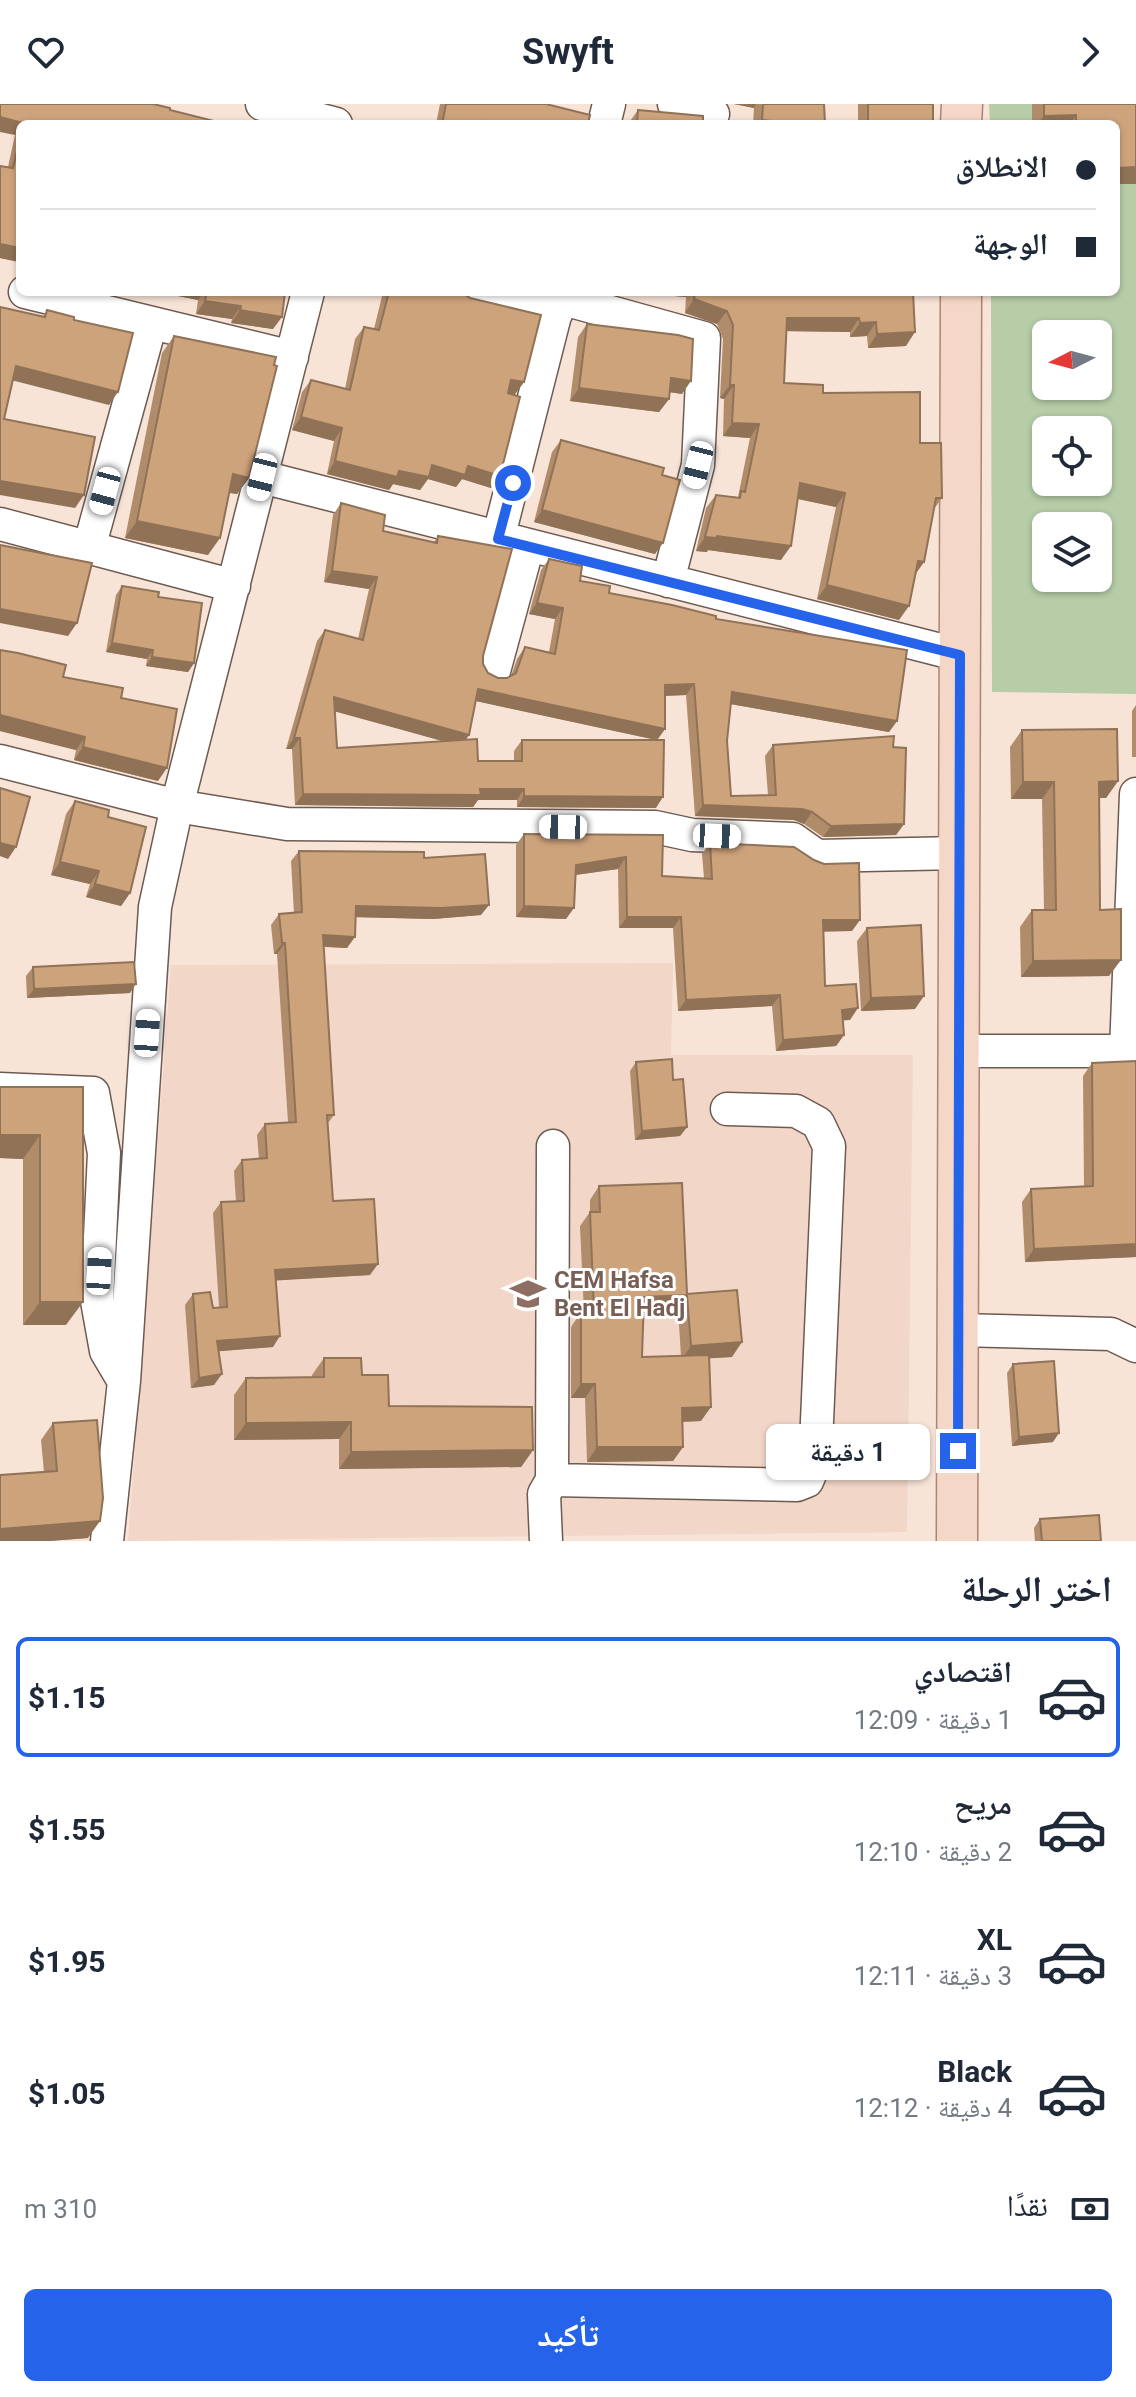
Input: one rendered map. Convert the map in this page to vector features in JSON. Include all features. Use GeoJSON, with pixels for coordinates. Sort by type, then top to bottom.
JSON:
{"type":"FeatureCollection","features":[{"type":"Feature","properties":{"kind":"main road"},"geometry":{"type":"LineString","coordinates":[[957,1541],[961,296]]}},
{"type":"Feature","properties":{"kind":"street"},"geometry":{"type":"LineString","coordinates":[[262,104],[321,120]]}},
{"type":"Feature","properties":{"kind":"street"},"geometry":{"type":"LineString","coordinates":[[674,104],[713,114]]}},
{"type":"Feature","properties":{"kind":"street"},"geometry":{"type":"LineString","coordinates":[[42,296],[292,357]]}},
{"type":"Feature","properties":{"kind":"street"},"geometry":{"type":"LineString","coordinates":[[107,1541],[124,1381],[155,907],[177,806],[307,296]]}},
{"type":"Feature","properties":{"kind":"street"},"geometry":{"type":"LineString","coordinates":[[508,296],[559,301],[704,338],[698,465],[668,581]]}},
{"type":"Feature","properties":{"kind":"street"},"geometry":{"type":"LineString","coordinates":[[494,671],[513,542],[559,301]]}},
{"type":"Feature","properties":{"kind":"street"},"geometry":{"type":"LineString","coordinates":[[89,548],[151,323]]}},
{"type":"Feature","properties":{"kind":"street"},"geometry":{"type":"LineString","coordinates":[[262,477],[960,655]]}},
{"type":"Feature","properties":{"kind":"street"},"geometry":{"type":"LineString","coordinates":[[0,524],[234,586]]}},
{"type":"Feature","properties":{"kind":"street"},"geometry":{"type":"LineString","coordinates":[[0,761],[177,806],[287,824],[655,827],[692,835],[793,839],[817,856],[959,853]]}},
{"type":"Feature","properties":{"kind":"street"},"geometry":{"type":"LineString","coordinates":[[959,1051],[1131,1051],[1136,794]]}},
{"type":"Feature","properties":{"kind":"street"},"geometry":{"type":"LineString","coordinates":[[0,1089],[93,1093],[104,1153],[97,1301],[106,1351],[124,1381]]}},
{"type":"Feature","properties":{"kind":"street"},"geometry":{"type":"LineString","coordinates":[[552,1480],[797,1485],[807,1481],[814,1465],[816,1444],[829,1146],[818,1123],[796,1111],[727,1109]]}},
{"type":"Feature","properties":{"kind":"street"},"geometry":{"type":"LineString","coordinates":[[546,1541],[544,1494],[552,1480],[553,1146]]}},
{"type":"Feature","properties":{"kind":"street"},"geometry":{"type":"LineString","coordinates":[[958,1330],[1111,1334],[1136,1346]]}},
{"type":"Feature","properties":{"kind":"shaded area","name":"CEM Hafsa Bent El Hadj"},"geometry":{"type":"Polygon","coordinates":[[[673,963],[671,1055],[913,1055],[907,1532],[128,1541],[171,965],[673,963]]]}},
{"type":"Feature","properties":{"kind":"green space"},"geometry":{"type":"Polygon","coordinates":[[[989,104],[1136,104],[1136,694],[992,692],[991,296],[1120,296],[1120,120],[990,120],[989,104]]]}},
{"type":"Feature","properties":{"kind":"building"},"geometry":{"type":"Polygon","coordinates":[[[0,104],[153,104],[210,120],[16,121],[0,117],[0,104]]]}},
{"type":"Feature","properties":{"kind":"building"},"geometry":{"type":"Polygon","coordinates":[[[446,104],[546,104],[590,115],[589,120],[443,120],[446,104]]]}},
{"type":"Feature","properties":{"kind":"building"},"geometry":{"type":"Polygon","coordinates":[[[763,104],[824,104],[825,120],[762,120],[763,104]]]}},
{"type":"Feature","properties":{"kind":"building"},"geometry":{"type":"Polygon","coordinates":[[[868,104],[933,104],[933,120],[868,120],[868,104]]]}},
{"type":"Feature","properties":{"kind":"building"},"geometry":{"type":"Polygon","coordinates":[[[1044,104],[1136,104],[1136,167],[1120,168],[1120,120],[1076,120],[1076,115],[1044,116],[1044,104]]]}},
{"type":"Feature","properties":{"kind":"building"},"geometry":{"type":"Polygon","coordinates":[[[638,110],[703,116],[703,120],[637,120],[638,110]]]}},
{"type":"Feature","properties":{"kind":"building"},"geometry":{"type":"Polygon","coordinates":[[[16,156],[16,247],[0,244],[0,166],[13,168],[16,156]]]}},
{"type":"Feature","properties":{"kind":"building"},"geometry":{"type":"Polygon","coordinates":[[[206,296],[285,296],[282,317],[240,310],[241,306],[205,301],[206,296]]]}},
{"type":"Feature","properties":{"kind":"building"},"geometry":{"type":"Polygon","coordinates":[[[388,296],[467,296],[541,315],[524,382],[511,380],[508,393],[520,397],[500,476],[468,466],[465,475],[432,465],[429,477],[399,471],[397,477],[335,461],[342,428],[301,417],[311,380],[350,390],[364,327],[379,330],[388,296]]]}},
{"type":"Feature","properties":{"kind":"building"},"geometry":{"type":"Polygon","coordinates":[[[694,296],[913,296],[915,332],[877,334],[876,322],[860,323],[859,318],[787,318],[784,383],[823,385],[823,393],[920,392],[920,443],[941,443],[942,498],[936,498],[924,562],[918,561],[909,606],[827,585],[845,493],[800,483],[791,546],[705,537],[716,495],[740,498],[741,491],[745,492],[759,424],[732,423],[733,325],[727,311],[694,299],[694,296]]]}},
{"type":"Feature","properties":{"kind":"building"},"geometry":{"type":"Polygon","coordinates":[[[0,307],[45,317],[47,310],[74,317],[74,320],[133,333],[118,392],[16,366],[4,419],[95,437],[84,495],[0,481],[0,307]]]}},
{"type":"Feature","properties":{"kind":"building"},"geometry":{"type":"Polygon","coordinates":[[[587,324],[693,339],[691,381],[671,378],[669,399],[579,388],[587,324]]]}},
{"type":"Feature","properties":{"kind":"building"},"geometry":{"type":"Polygon","coordinates":[[[174,336],[276,357],[274,365],[277,366],[249,478],[233,474],[220,538],[137,521],[174,336]]]}},
{"type":"Feature","properties":{"kind":"building"},"geometry":{"type":"Polygon","coordinates":[[[561,440],[664,468],[662,475],[680,480],[663,543],[542,510],[561,440]]]}},
{"type":"Feature","properties":{"kind":"building"},"geometry":{"type":"Polygon","coordinates":[[[341,503],[385,515],[383,531],[437,543],[438,536],[512,549],[483,656],[488,673],[498,678],[507,678],[516,673],[525,647],[555,654],[563,608],[537,603],[549,559],[582,566],[580,581],[610,586],[609,593],[672,605],[716,616],[716,619],[907,650],[897,721],[732,692],[727,741],[731,796],[776,795],[773,745],[894,736],[893,747],[906,748],[904,824],[831,826],[812,812],[802,809],[703,805],[694,684],[665,685],[665,729],[478,689],[469,735],[334,697],[337,748],[477,739],[478,761],[522,761],[522,740],[664,740],[663,797],[524,796],[524,789],[480,789],[481,795],[303,794],[300,738],[294,738],[325,630],[363,640],[377,577],[332,571],[341,503]]]}},
{"type":"Feature","properties":{"kind":"building"},"geometry":{"type":"Polygon","coordinates":[[[0,545],[92,563],[77,623],[0,609],[0,545]]]}},
{"type":"Feature","properties":{"kind":"building"},"geometry":{"type":"Polygon","coordinates":[[[122,586],[159,592],[158,597],[202,603],[194,663],[152,657],[153,650],[112,643],[122,586]]]}},
{"type":"Feature","properties":{"kind":"building"},"geometry":{"type":"Polygon","coordinates":[[[0,650],[66,665],[63,677],[123,688],[121,698],[177,709],[167,768],[83,747],[85,737],[0,715],[0,650]]]}},
{"type":"Feature","properties":{"kind":"building"},"geometry":{"type":"Polygon","coordinates":[[[1117,729],[1118,781],[1099,782],[1100,910],[1121,909],[1121,960],[1033,961],[1032,910],[1056,910],[1054,782],[1023,782],[1022,730],[1117,729]]]}},
{"type":"Feature","properties":{"kind":"building"},"geometry":{"type":"Polygon","coordinates":[[[0,788],[30,797],[16,847],[0,843],[0,788]]]}},
{"type":"Feature","properties":{"kind":"building"},"geometry":{"type":"Polygon","coordinates":[[[75,801],[109,810],[108,817],[146,827],[130,893],[95,884],[99,871],[60,862],[75,801]]]}},
{"type":"Feature","properties":{"kind":"building"},"geometry":{"type":"Polygon","coordinates":[[[524,834],[663,835],[662,876],[712,879],[710,843],[794,847],[824,864],[859,863],[860,920],[823,920],[825,986],[856,984],[858,1008],[842,1010],[844,1035],[783,1040],[780,995],[686,1000],[681,917],[627,917],[626,857],[576,865],[574,908],[524,906],[524,834]]]}},
{"type":"Feature","properties":{"kind":"building"},"geometry":{"type":"Polygon","coordinates":[[[299,851],[424,852],[424,858],[485,854],[489,905],[441,908],[356,906],[355,937],[323,935],[334,1115],[327,1115],[333,1201],[374,1199],[378,1264],[275,1270],[280,1336],[217,1341],[222,1374],[199,1378],[193,1294],[210,1292],[213,1308],[227,1307],[221,1202],[244,1201],[242,1160],[267,1158],[265,1124],[296,1122],[285,943],[282,943],[279,914],[302,912],[299,851]]]}},
{"type":"Feature","properties":{"kind":"building"},"geometry":{"type":"Polygon","coordinates":[[[921,925],[924,996],[871,998],[867,928],[921,925]]]}},
{"type":"Feature","properties":{"kind":"building"},"geometry":{"type":"Polygon","coordinates":[[[134,962],[136,984],[34,989],[33,967],[134,962]]]}},
{"type":"Feature","properties":{"kind":"building"},"geometry":{"type":"Polygon","coordinates":[[[672,1059],[673,1080],[683,1079],[687,1127],[642,1131],[636,1062],[672,1059]]]}},
{"type":"Feature","properties":{"kind":"building"},"geometry":{"type":"Polygon","coordinates":[[[1136,1061],[1136,1244],[1034,1249],[1031,1189],[1093,1186],[1092,1063],[1136,1061]]]}},
{"type":"Feature","properties":{"kind":"building"},"geometry":{"type":"Polygon","coordinates":[[[0,1087],[83,1087],[83,1302],[40,1302],[40,1135],[0,1135],[0,1087]]]}},
{"type":"Feature","properties":{"kind":"building"},"geometry":{"type":"Polygon","coordinates":[[[682,1183],[687,1294],[737,1290],[742,1342],[691,1346],[687,1295],[644,1297],[642,1357],[709,1355],[711,1407],[682,1408],[683,1447],[597,1447],[595,1384],[581,1384],[581,1312],[594,1313],[590,1212],[600,1212],[599,1186],[682,1183]]]}},
{"type":"Feature","properties":{"kind":"building"},"geometry":{"type":"Polygon","coordinates":[[[324,1358],[361,1358],[362,1375],[388,1375],[389,1406],[532,1407],[533,1450],[351,1452],[351,1422],[246,1423],[246,1378],[324,1377],[324,1358]]]}},
{"type":"Feature","properties":{"kind":"building"},"geometry":{"type":"Polygon","coordinates":[[[1054,1361],[1059,1433],[1019,1437],[1013,1364],[1054,1361]]]}},
{"type":"Feature","properties":{"kind":"building"},"geometry":{"type":"Polygon","coordinates":[[[97,1420],[103,1498],[100,1521],[0,1529],[0,1475],[57,1471],[53,1423],[97,1420]]]}},
{"type":"Feature","properties":{"kind":"building"},"geometry":{"type":"Polygon","coordinates":[[[1099,1515],[1101,1541],[1042,1541],[1040,1519],[1099,1515]]]}},
{"type":"Feature","properties":{"kind":"place","name":"CEM Hafsa Bent El Hadj"},"geometry":{"type":"Point","coordinates":[528,1294]}},
{"type":"Feature","properties":{"kind":"route"},"geometry":{"type":"LineString","coordinates":[[513,483],[498,539],[960,655],[958,1451]]}}]}
